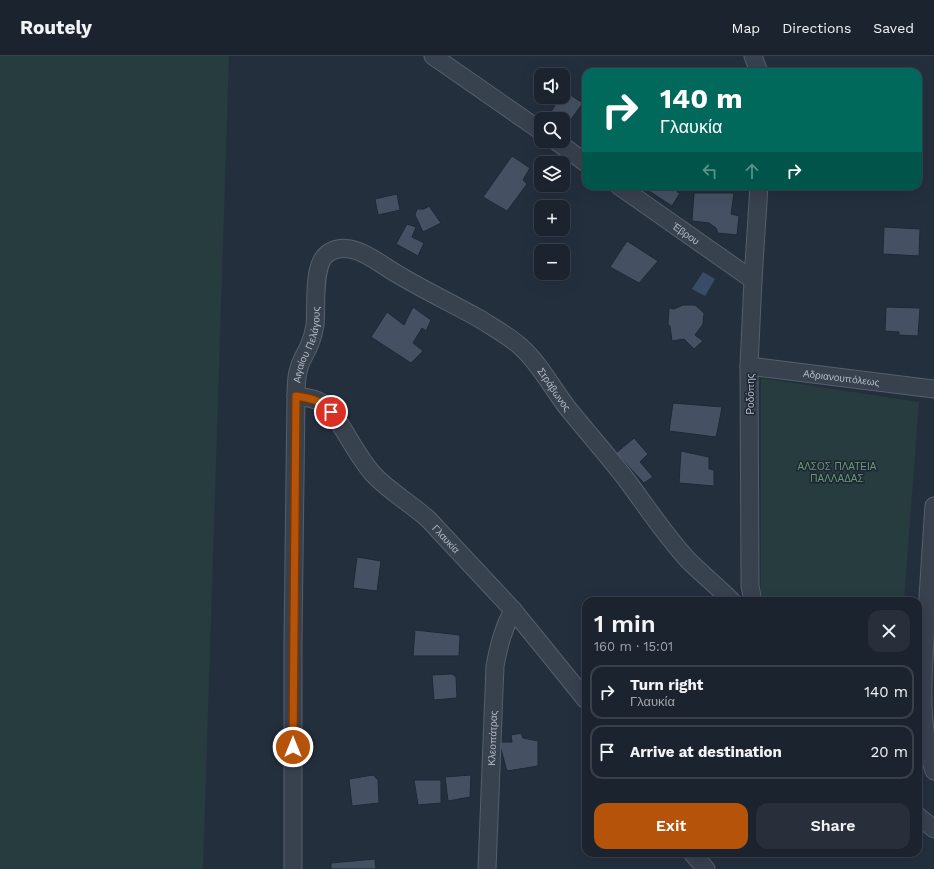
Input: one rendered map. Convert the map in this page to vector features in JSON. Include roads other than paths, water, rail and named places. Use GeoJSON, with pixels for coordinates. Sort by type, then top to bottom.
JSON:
{"type":"FeatureCollection","features":[{"type":"Feature","properties":{"kind":"street"},"geometry":{"type":"LineString","coordinates":[[433,56],[534,126]]}},
{"type":"Feature","properties":{"kind":"street"},"geometry":{"type":"LineString","coordinates":[[753,56],[758,68]]}},
{"type":"Feature","properties":{"kind":"street"},"geometry":{"type":"LineString","coordinates":[[566,148],[582,159]]}},
{"type":"Feature","properties":{"kind":"street","name":"Έβρου"},"geometry":{"type":"LineString","coordinates":[[625,190],[753,280]]}},
{"type":"Feature","properties":{"kind":"street","name":"Ροδόπης"},"geometry":{"type":"LineString","coordinates":[[752,597],[750,586],[750,366],[753,280],[759,190]]}},
{"type":"Feature","properties":{"kind":"street","name":"Στράβωνος"},"geometry":{"type":"LineString","coordinates":[[326,254],[343,248],[356,250],[369,256],[393,272],[492,326],[519,345],[528,353],[541,369],[559,396],[621,474],[672,542],[689,561],[728,597]]}},
{"type":"Feature","properties":{"kind":"street","name":"Αιγαίου Πελάγους"},"geometry":{"type":"LineString","coordinates":[[293,869],[296,383],[299,368],[313,336],[315,326],[317,279],[321,262],[326,254]]}},
{"type":"Feature","properties":{"kind":"street","name":"Αδριανουπόλεως"},"geometry":{"type":"LineString","coordinates":[[750,366],[934,389]]}},
{"type":"Feature","properties":{"kind":"street","name":"Γλαυκία"},"geometry":{"type":"LineString","coordinates":[[296,396],[315,400],[327,407],[337,419],[363,461],[375,476],[429,520],[513,610],[582,695]]}},
{"type":"Feature","properties":{"kind":"street"},"geometry":{"type":"LineString","coordinates":[[934,506],[922,704],[926,743],[934,771]]}},
{"type":"Feature","properties":{"kind":"street","name":"Κλεοπάτρας"},"geometry":{"type":"LineString","coordinates":[[488,869],[495,666],[502,634],[513,610]]}},
{"type":"Feature","properties":{"kind":"street"},"geometry":{"type":"LineString","coordinates":[[922,820],[934,830]]}},
{"type":"Feature","properties":{"kind":"street"},"geometry":{"type":"LineString","coordinates":[[696,857],[706,869]]}},
{"type":"Feature","properties":{"kind":"water"},"geometry":{"type":"Polygon","coordinates":[[[703,272],[715,279],[705,296],[692,289],[703,272]]]}},
{"type":"Feature","properties":{"kind":"park label","name":"ΑΛΣΟΣ ΠΛΑΤΕΙΑ ΠΑΛΛΑΔΑΣ"},"geometry":{"type":"Point","coordinates":[837,472]}}]}
